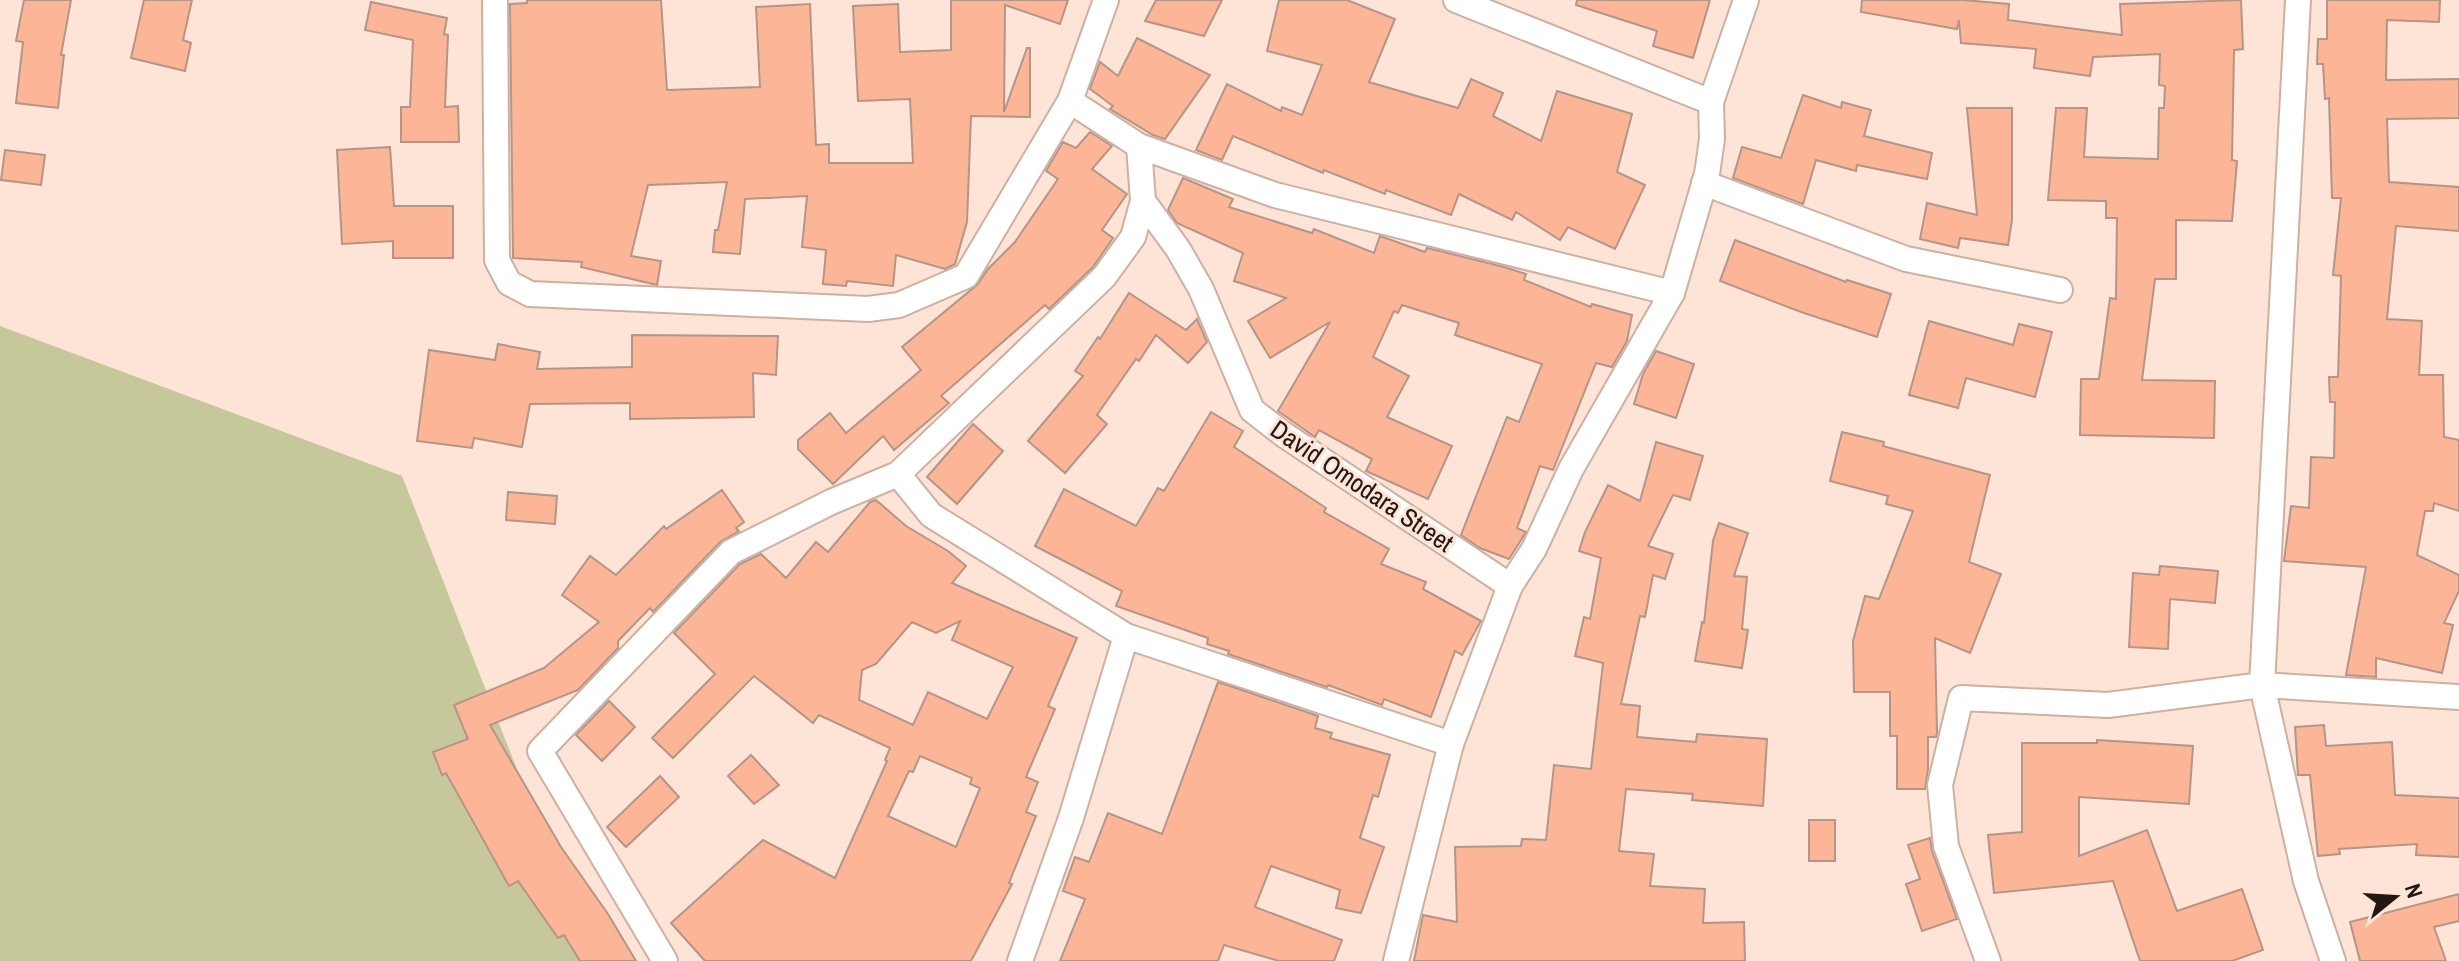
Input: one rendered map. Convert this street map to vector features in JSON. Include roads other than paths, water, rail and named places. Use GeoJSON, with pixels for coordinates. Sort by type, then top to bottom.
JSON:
{"type":"FeatureCollection","features":[{"type":"Feature","properties":{"kind":"street"},"geometry":{"type":"LineString","coordinates":[[495,0],[497,260],[509,283],[530,294],[868,309],[899,305],[966,276],[1070,101],[1106,0]]}},
{"type":"Feature","properties":{"kind":"street"},"geometry":{"type":"LineString","coordinates":[[1456,0],[1711,102]]}},
{"type":"Feature","properties":{"kind":"street"},"geometry":{"type":"LineString","coordinates":[[1396,961],[1451,744],[1510,586],[1534,549],[1571,469],[1672,293],[1704,183],[1712,139],[1711,102],[1746,0]]}},
{"type":"Feature","properties":{"kind":"street"},"geometry":{"type":"LineString","coordinates":[[2298,0],[2262,685],[2306,881],[2333,961]]}},
{"type":"Feature","properties":{"kind":"street"},"geometry":{"type":"LineString","coordinates":[[1070,101],[1139,146],[1275,195],[1672,293]]}},
{"type":"Feature","properties":{"kind":"street"},"geometry":{"type":"LineString","coordinates":[[665,961],[540,751],[731,552],[831,502],[898,474],[1104,277],[1133,237],[1143,201],[1139,146]]}},
{"type":"Feature","properties":{"kind":"street"},"geometry":{"type":"LineString","coordinates":[[1704,183],[1906,259],[2060,290]]}},
{"type":"Feature","properties":{"kind":"street","name":"David Omodara Street"},"geometry":{"type":"LineString","coordinates":[[1143,201],[1178,249],[1201,289],[1252,410],[1510,586]]}},
{"type":"Feature","properties":{"kind":"street"},"geometry":{"type":"LineString","coordinates":[[898,474],[931,515],[1126,636],[1451,744]]}},
{"type":"Feature","properties":{"kind":"street"},"geometry":{"type":"LineString","coordinates":[[1020,961],[1071,818],[1126,636]]}},
{"type":"Feature","properties":{"kind":"street"},"geometry":{"type":"LineString","coordinates":[[1988,961],[1946,846],[1940,785],[1961,698],[2108,705],[2262,685],[2459,697]]}}]}
